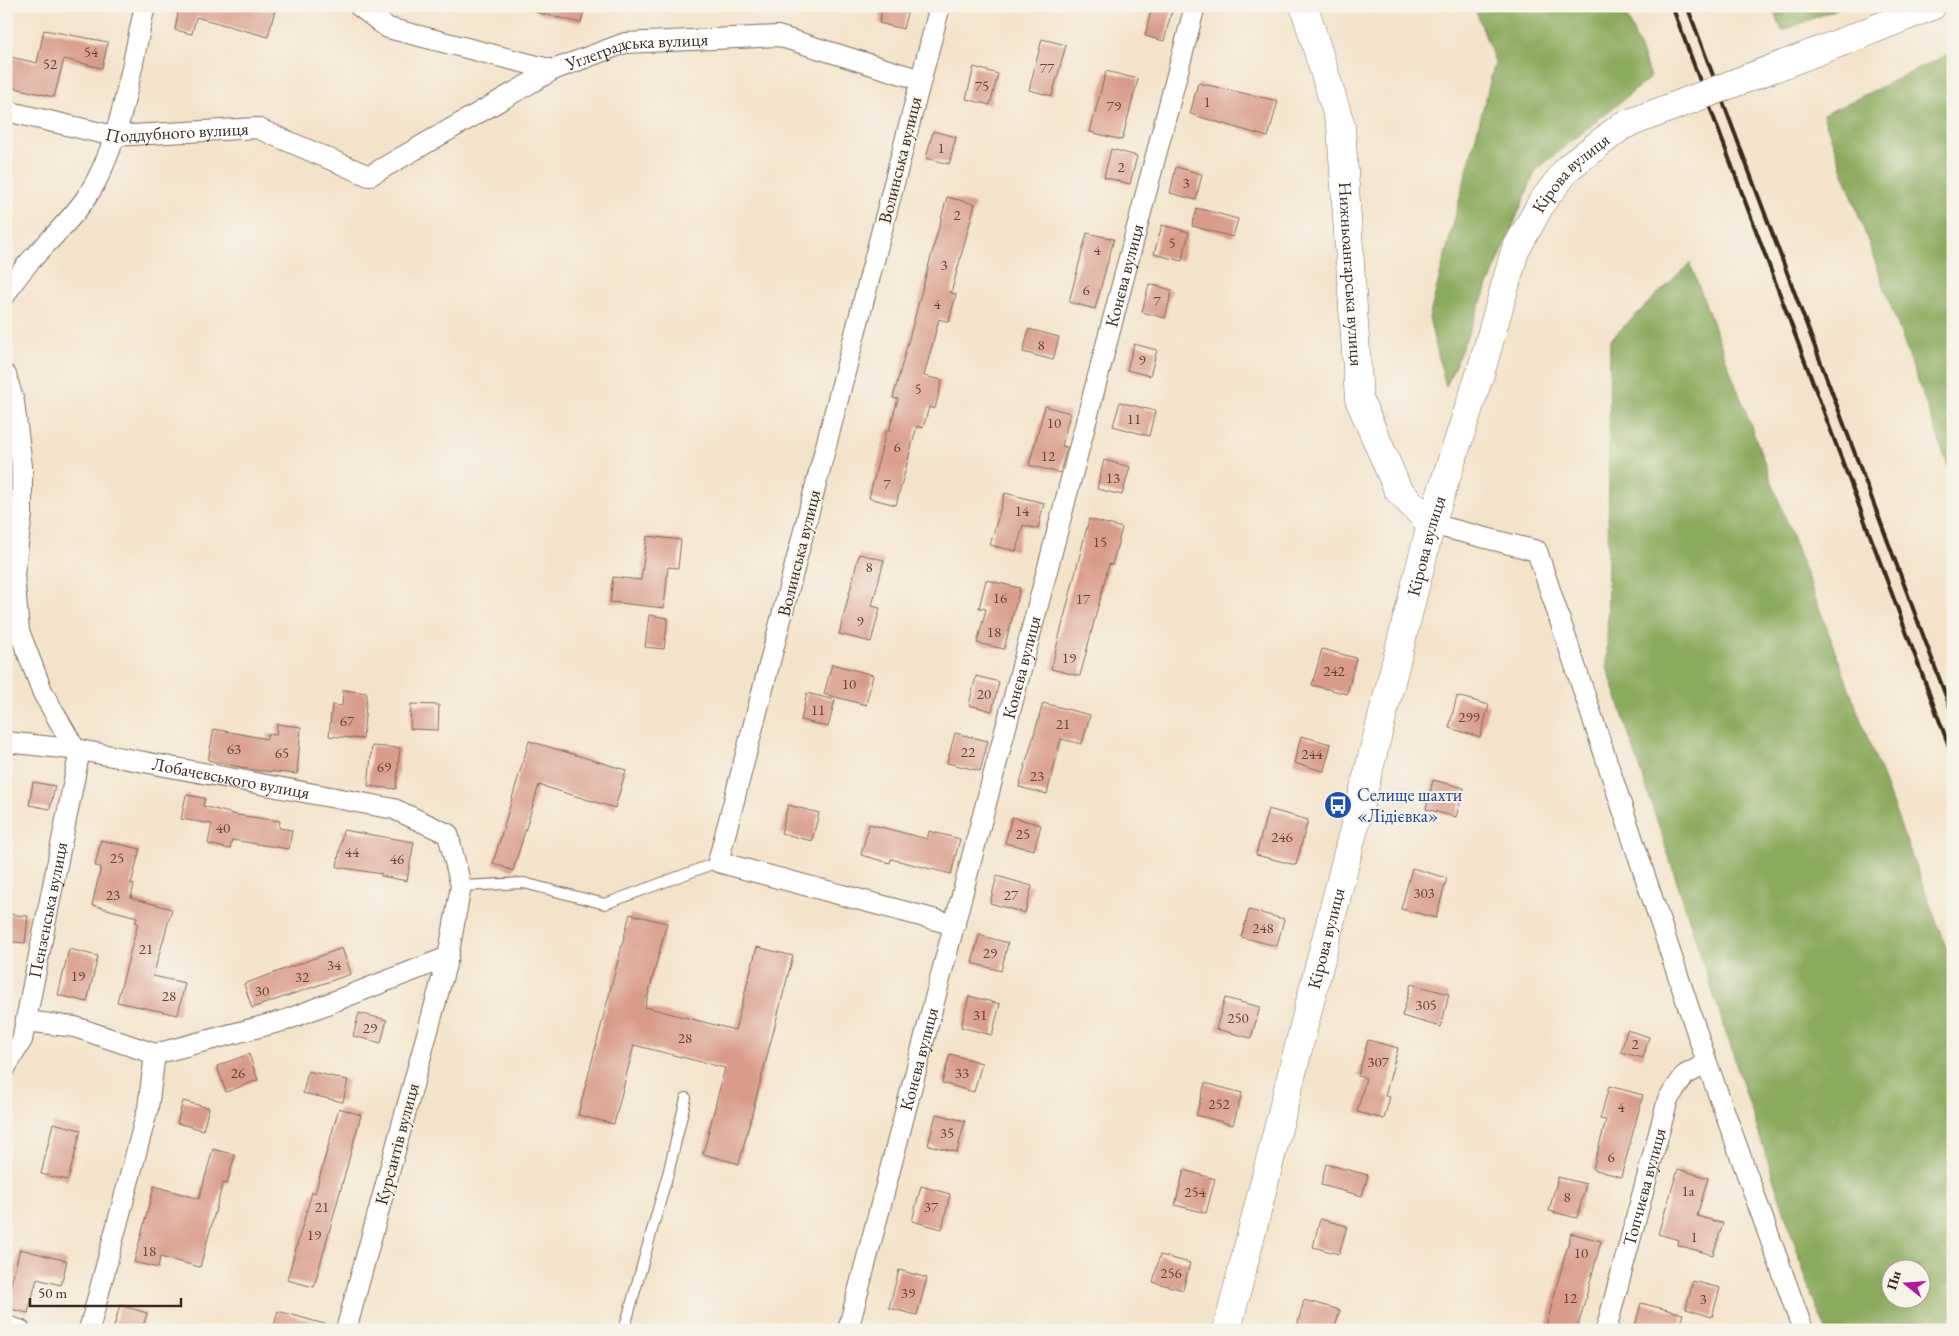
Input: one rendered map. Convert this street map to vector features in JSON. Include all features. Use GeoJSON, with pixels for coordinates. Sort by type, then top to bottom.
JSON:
{"type":"FeatureCollection","features":[{"type":"Feature","properties":{"kind":"main road","name":"Нижньоангарська вулиця"},"geometry":{"type":"LineString","coordinates":[[1304,6],[1341,126],[1359,399],[1398,490],[1431,524]]}},
{"type":"Feature","properties":{"kind":"main road","name":"Кірова вулиця"},"geometry":{"type":"LineString","coordinates":[[1227,1330],[1431,524],[1481,372],[1515,251],[1542,202],[1569,167],[1622,126],[1932,6]]}},
{"type":"Feature","properties":{"kind":"street"},"geometry":{"type":"LineString","coordinates":[[6,294],[22,270],[86,198],[104,166],[114,136],[146,6]]}},
{"type":"Feature","properties":{"kind":"street","name":"Углеградська вулиця"},"geometry":{"type":"LineString","coordinates":[[359,6],[388,28],[553,70],[625,43],[778,36],[921,80]]}},
{"type":"Feature","properties":{"kind":"street","name":"Волинська вулиця"},"geometry":{"type":"LineString","coordinates":[[718,862],[940,6]]}},
{"type":"Feature","properties":{"kind":"street","name":"Конєва вулиця"},"geometry":{"type":"LineString","coordinates":[[848,1330],[1195,6]]}},
{"type":"Feature","properties":{"kind":"street","name":"Поддубного вулиця"},"geometry":{"type":"LineString","coordinates":[[6,111],[114,136],[257,128],[369,176],[553,70]]}},
{"type":"Feature","properties":{"kind":"street"},"geometry":{"type":"LineString","coordinates":[[6,375],[14,402],[22,466],[14,512],[14,574],[19,631],[43,693],[78,750]]}},
{"type":"Feature","properties":{"kind":"street"},"geometry":{"type":"LineString","coordinates":[[1431,524],[1537,551],[1707,1063],[1803,1330]]}},
{"type":"Feature","properties":{"kind":"street","name":"Лобачевського вулиця"},"geometry":{"type":"LineString","coordinates":[[6,742],[78,750],[394,809],[448,834]]}},
{"type":"Feature","properties":{"kind":"street","name":"Пензенська вулиця"},"geometry":{"type":"LineString","coordinates":[[6,1067],[18,1035],[78,750]]}},
{"type":"Feature","properties":{"kind":"street","name":"Курсантів вулиця"},"geometry":{"type":"LineString","coordinates":[[346,1330],[448,957],[461,886],[448,834]]}},
{"type":"Feature","properties":{"kind":"street"},"geometry":{"type":"LineString","coordinates":[[718,862],[955,924]]}},
{"type":"Feature","properties":{"kind":"street"},"geometry":{"type":"LineString","coordinates":[[18,1035],[74,1027],[155,1054],[286,1020],[448,957]]}},
{"type":"Feature","properties":{"kind":"street"},"geometry":{"type":"LineString","coordinates":[[88,1330],[148,1108],[155,1054]]}},
{"type":"Feature","properties":{"kind":"street","name":"Топчиєва вулиця"},"geometry":{"type":"LineString","coordinates":[[1606,1330],[1668,1099],[1685,1075],[1707,1063]]}},
{"type":"Feature","properties":{"kind":"street"},"geometry":{"type":"LineString","coordinates":[[6,1326],[20,1330]]}},
{"type":"Feature","properties":{"kind":"lane"},"geometry":{"type":"LineString","coordinates":[[461,886],[524,883],[605,904],[718,862]]}},
{"type":"Feature","properties":{"kind":"lane"},"geometry":{"type":"LineString","coordinates":[[624,1330],[686,1098]]}},
{"type":"Feature","properties":{"kind":"green space"},"geometry":{"type":"Polygon","coordinates":[[[1474,6],[1623,6],[1651,77],[1536,170],[1446,387],[1429,318],[1495,62],[1474,6]]]}},
{"type":"Feature","properties":{"kind":"green space"},"geometry":{"type":"Polygon","coordinates":[[[1772,6],[1844,6],[1782,31],[1772,6]]]}},
{"type":"Feature","properties":{"kind":"green space"},"geometry":{"type":"Polygon","coordinates":[[[1953,52],[1953,480],[1823,115],[1953,52]]]}},
{"type":"Feature","properties":{"kind":"green space"},"geometry":{"type":"Polygon","coordinates":[[[1690,263],[1953,966],[1953,1330],[1826,1330],[1812,1297],[1607,667],[1610,340],[1690,263]]]}},
{"type":"Feature","properties":{"kind":"building"},"geometry":{"type":"Polygon","coordinates":[[[177,6],[276,6],[268,37],[196,17],[192,34],[175,30],[178,13],[176,13],[177,6]]]}},
{"type":"Feature","properties":{"kind":"building"},"geometry":{"type":"Polygon","coordinates":[[[536,6],[585,6],[581,23],[535,12],[536,6]]]}},
{"type":"Feature","properties":{"kind":"building"},"geometry":{"type":"Polygon","coordinates":[[[883,6],[909,6],[903,29],[879,23],[883,6]]]}},
{"type":"Feature","properties":{"kind":"building"},"geometry":{"type":"Polygon","coordinates":[[[1152,6],[1173,6],[1164,41],[1145,36],[1152,6]]]}},
{"type":"Feature","properties":{"kind":"building"},"geometry":{"type":"Polygon","coordinates":[[[44,30],[108,42],[102,68],[64,59],[54,97],[6,86],[6,56],[37,63],[44,30]]]}},
{"type":"Feature","properties":{"kind":"building"},"geometry":{"type":"Polygon","coordinates":[[[1042,39],[1066,45],[1052,96],[1029,90],[1042,39]]]}},
{"type":"Feature","properties":{"kind":"building"},"geometry":{"type":"Polygon","coordinates":[[[974,67],[998,74],[990,105],[966,99],[974,67]]]}},
{"type":"Feature","properties":{"kind":"building"},"geometry":{"type":"Polygon","coordinates":[[[1106,71],[1138,79],[1122,140],[1090,132],[1106,71]]]}},
{"type":"Feature","properties":{"kind":"building"},"geometry":{"type":"Polygon","coordinates":[[[1198,83],[1278,101],[1268,137],[1190,114],[1198,83]]]}},
{"type":"Feature","properties":{"kind":"building"},"geometry":{"type":"Polygon","coordinates":[[[933,131],[956,137],[949,164],[926,158],[933,131]]]}},
{"type":"Feature","properties":{"kind":"building"},"geometry":{"type":"Polygon","coordinates":[[[1111,149],[1137,156],[1130,184],[1104,177],[1111,149]]]}},
{"type":"Feature","properties":{"kind":"building"},"geometry":{"type":"Polygon","coordinates":[[[1176,167],[1202,174],[1196,200],[1170,193],[1176,167]]]}},
{"type":"Feature","properties":{"kind":"building"},"geometry":{"type":"Polygon","coordinates":[[[947,197],[975,204],[951,293],[956,294],[949,322],[939,319],[924,376],[942,380],[935,409],[929,407],[923,428],[917,426],[896,505],[869,498],[886,431],[889,431],[898,399],[893,398],[947,197]]]}},
{"type":"Feature","properties":{"kind":"building"},"geometry":{"type":"Polygon","coordinates":[[[1197,208],[1238,219],[1233,237],[1192,226],[1197,208]]]}},
{"type":"Feature","properties":{"kind":"building"},"geometry":{"type":"Polygon","coordinates":[[[1162,225],[1189,232],[1182,261],[1154,254],[1162,225]]]}},
{"type":"Feature","properties":{"kind":"building"},"geometry":{"type":"Polygon","coordinates":[[[1087,233],[1114,239],[1095,309],[1069,302],[1087,233]]]}},
{"type":"Feature","properties":{"kind":"building"},"geometry":{"type":"Polygon","coordinates":[[[1149,284],[1172,290],[1165,318],[1142,312],[1149,284]]]}},
{"type":"Feature","properties":{"kind":"building"},"geometry":{"type":"Polygon","coordinates":[[[1029,329],[1059,337],[1053,360],[1023,352],[1029,329]]]}},
{"type":"Feature","properties":{"kind":"building"},"geometry":{"type":"Polygon","coordinates":[[[1134,344],[1157,350],[1150,376],[1127,370],[1134,344]]]}},
{"type":"Feature","properties":{"kind":"building"},"geometry":{"type":"Polygon","coordinates":[[[1120,402],[1155,411],[1149,436],[1113,426],[1120,402]]]}},
{"type":"Feature","properties":{"kind":"building"},"geometry":{"type":"Polygon","coordinates":[[[1045,406],[1070,413],[1062,446],[1067,447],[1060,473],[1029,465],[1045,406]]]}},
{"type":"Feature","properties":{"kind":"building"},"geometry":{"type":"Polygon","coordinates":[[[1104,460],[1130,467],[1122,495],[1097,489],[1104,460]]]}},
{"type":"Feature","properties":{"kind":"building"},"geometry":{"type":"Polygon","coordinates":[[[1005,493],[1044,503],[1038,529],[1023,525],[1016,551],[990,545],[1005,493]]]}},
{"type":"Feature","properties":{"kind":"building"},"geometry":{"type":"Polygon","coordinates":[[[1089,519],[1122,528],[1112,565],[1109,564],[1080,676],[1051,669],[1089,519]]]}},
{"type":"Feature","properties":{"kind":"building"},"geometry":{"type":"Polygon","coordinates":[[[647,536],[681,540],[678,568],[668,567],[664,608],[610,602],[613,577],[641,580],[647,536]]]}},
{"type":"Feature","properties":{"kind":"building"},"geometry":{"type":"Polygon","coordinates":[[[859,554],[884,560],[872,606],[880,608],[871,642],[839,634],[859,554]]]}},
{"type":"Feature","properties":{"kind":"building"},"geometry":{"type":"Polygon","coordinates":[[[986,580],[1020,588],[1004,649],[977,643],[986,609],[979,608],[986,580]]]}},
{"type":"Feature","properties":{"kind":"building"},"geometry":{"type":"Polygon","coordinates":[[[649,615],[668,618],[664,649],[645,647],[649,615]]]}},
{"type":"Feature","properties":{"kind":"building"},"geometry":{"type":"Polygon","coordinates":[[[1322,649],[1356,658],[1347,694],[1312,685],[1322,649]]]}},
{"type":"Feature","properties":{"kind":"building"},"geometry":{"type":"Polygon","coordinates":[[[832,664],[873,675],[866,705],[824,694],[832,664]]]}},
{"type":"Feature","properties":{"kind":"building"},"geometry":{"type":"Polygon","coordinates":[[[976,676],[999,682],[992,711],[969,705],[976,676]]]}},
{"type":"Feature","properties":{"kind":"building"},"geometry":{"type":"Polygon","coordinates":[[[343,690],[367,693],[363,739],[329,736],[332,705],[342,706],[343,690]]]}},
{"type":"Feature","properties":{"kind":"building"},"geometry":{"type":"Polygon","coordinates":[[[807,693],[835,700],[828,727],[801,720],[807,693]]]}},
{"type":"Feature","properties":{"kind":"building"},"geometry":{"type":"Polygon","coordinates":[[[1457,696],[1489,705],[1480,737],[1449,728],[1457,696]]]}},
{"type":"Feature","properties":{"kind":"building"},"geometry":{"type":"Polygon","coordinates":[[[1043,703],[1090,715],[1082,744],[1061,739],[1047,794],[1019,787],[1043,703]]]}},
{"type":"Feature","properties":{"kind":"building"},"geometry":{"type":"Polygon","coordinates":[[[411,704],[439,705],[438,730],[410,729],[411,704]]]}},
{"type":"Feature","properties":{"kind":"building"},"geometry":{"type":"Polygon","coordinates":[[[277,724],[301,727],[297,774],[254,770],[208,760],[214,729],[267,739],[267,734],[276,735],[277,724]]]}},
{"type":"Feature","properties":{"kind":"building"},"geometry":{"type":"Polygon","coordinates":[[[955,733],[988,741],[980,771],[947,763],[955,733]]]}},
{"type":"Feature","properties":{"kind":"building"},"geometry":{"type":"Polygon","coordinates":[[[1301,736],[1331,744],[1324,771],[1294,763],[1301,736]]]}},
{"type":"Feature","properties":{"kind":"building"},"geometry":{"type":"Polygon","coordinates":[[[529,741],[626,770],[615,808],[539,785],[513,871],[493,863],[529,741]]]}},
{"type":"Feature","properties":{"kind":"building"},"geometry":{"type":"Polygon","coordinates":[[[372,746],[400,748],[396,789],[368,786],[372,746]]]}},
{"type":"Feature","properties":{"kind":"building"},"geometry":{"type":"Polygon","coordinates":[[[1433,780],[1464,788],[1456,817],[1426,809],[1433,780]]]}},
{"type":"Feature","properties":{"kind":"building"},"geometry":{"type":"Polygon","coordinates":[[[33,782],[55,786],[50,809],[29,805],[33,782]]]}},
{"type":"Feature","properties":{"kind":"building"},"geometry":{"type":"Polygon","coordinates":[[[186,795],[205,798],[203,806],[237,815],[280,821],[279,828],[292,830],[289,849],[232,840],[230,849],[208,844],[212,824],[181,819],[186,795]]]}},
{"type":"Feature","properties":{"kind":"building"},"geometry":{"type":"Polygon","coordinates":[[[788,805],[819,813],[812,841],[781,833],[788,805]]]}},
{"type":"Feature","properties":{"kind":"building"},"geometry":{"type":"Polygon","coordinates":[[[1268,809],[1308,820],[1296,865],[1256,855],[1268,809]]]}},
{"type":"Feature","properties":{"kind":"building"},"geometry":{"type":"Polygon","coordinates":[[[1012,817],[1041,825],[1034,850],[1005,843],[1012,817]]]}},
{"type":"Feature","properties":{"kind":"building"},"geometry":{"type":"Polygon","coordinates":[[[869,824],[927,839],[929,831],[960,839],[951,874],[891,859],[890,863],[861,855],[869,824]]]}},
{"type":"Feature","properties":{"kind":"building"},"geometry":{"type":"Polygon","coordinates":[[[343,830],[414,842],[407,881],[381,876],[382,874],[337,867],[343,830]]]}},
{"type":"Feature","properties":{"kind":"building"},"geometry":{"type":"Polygon","coordinates":[[[101,840],[140,849],[131,884],[134,884],[131,898],[172,909],[153,976],[185,983],[178,1015],[117,1002],[138,923],[135,922],[137,917],[92,905],[101,867],[95,866],[101,840]]]}},
{"type":"Feature","properties":{"kind":"building"},"geometry":{"type":"Polygon","coordinates":[[[1412,868],[1447,878],[1436,918],[1401,909],[1412,868]]]}},
{"type":"Feature","properties":{"kind":"building"},"geometry":{"type":"Polygon","coordinates":[[[997,876],[1032,886],[1025,913],[990,903],[997,876]]]}},
{"type":"Feature","properties":{"kind":"building"},"geometry":{"type":"Polygon","coordinates":[[[1249,910],[1284,919],[1277,946],[1241,937],[1249,910]]]}},
{"type":"Feature","properties":{"kind":"building"},"geometry":{"type":"Polygon","coordinates":[[[6,914],[28,916],[25,943],[6,941],[6,914]]]}},
{"type":"Feature","properties":{"kind":"building"},"geometry":{"type":"Polygon","coordinates":[[[630,914],[667,923],[645,1007],[735,1030],[757,947],[793,956],[739,1164],[703,1154],[725,1068],[634,1045],[614,1124],[578,1115],[630,914]]]}},
{"type":"Feature","properties":{"kind":"building"},"geometry":{"type":"Polygon","coordinates":[[[979,935],[1008,943],[1001,971],[972,963],[979,935]]]}},
{"type":"Feature","properties":{"kind":"building"},"geometry":{"type":"Polygon","coordinates":[[[342,948],[351,974],[252,1008],[244,984],[342,948]]]}},
{"type":"Feature","properties":{"kind":"building"},"geometry":{"type":"Polygon","coordinates":[[[69,949],[98,956],[87,1002],[58,995],[69,949]]]}},
{"type":"Feature","properties":{"kind":"building"},"geometry":{"type":"Polygon","coordinates":[[[1411,984],[1449,994],[1441,1027],[1402,1016],[1411,984]]]}},
{"type":"Feature","properties":{"kind":"building"},"geometry":{"type":"Polygon","coordinates":[[[969,996],[1000,1004],[992,1035],[961,1027],[969,996]]]}},
{"type":"Feature","properties":{"kind":"building"},"geometry":{"type":"Polygon","coordinates":[[[1225,998],[1260,1007],[1251,1038],[1216,1029],[1225,998]]]}},
{"type":"Feature","properties":{"kind":"building"},"geometry":{"type":"Polygon","coordinates":[[[359,1013],[387,1020],[381,1043],[353,1036],[359,1013]]]}},
{"type":"Feature","properties":{"kind":"building"},"geometry":{"type":"Polygon","coordinates":[[[1627,1030],[1649,1037],[1643,1058],[1621,1052],[1627,1030]]]}},
{"type":"Feature","properties":{"kind":"building"},"geometry":{"type":"Polygon","coordinates":[[[1368,1040],[1398,1048],[1385,1096],[1390,1097],[1384,1119],[1357,1112],[1366,1078],[1358,1076],[1368,1040]]]}},
{"type":"Feature","properties":{"kind":"building"},"geometry":{"type":"Polygon","coordinates":[[[249,1054],[258,1080],[226,1092],[217,1066],[249,1054]]]}},
{"type":"Feature","properties":{"kind":"building"},"geometry":{"type":"Polygon","coordinates":[[[950,1054],[982,1063],[974,1092],[942,1083],[950,1054]]]}},
{"type":"Feature","properties":{"kind":"building"},"geometry":{"type":"Polygon","coordinates":[[[308,1071],[348,1080],[343,1102],[303,1093],[308,1071]]]}},
{"type":"Feature","properties":{"kind":"building"},"geometry":{"type":"Polygon","coordinates":[[[1205,1083],[1242,1093],[1233,1125],[1196,1115],[1205,1083]]]}},
{"type":"Feature","properties":{"kind":"building"},"geometry":{"type":"Polygon","coordinates":[[[1609,1086],[1643,1095],[1621,1177],[1593,1169],[1606,1120],[1600,1119],[1609,1086]]]}},
{"type":"Feature","properties":{"kind":"building"},"geometry":{"type":"Polygon","coordinates":[[[183,1101],[209,1108],[203,1130],[177,1123],[183,1101]]]}},
{"type":"Feature","properties":{"kind":"building"},"geometry":{"type":"Polygon","coordinates":[[[339,1108],[361,1115],[314,1287],[287,1280],[312,1192],[315,1193],[339,1108]]]}},
{"type":"Feature","properties":{"kind":"building"},"geometry":{"type":"Polygon","coordinates":[[[936,1114],[965,1121],[957,1152],[928,1145],[936,1114]]]}},
{"type":"Feature","properties":{"kind":"building"},"geometry":{"type":"Polygon","coordinates":[[[53,1123],[81,1130],[68,1180],[41,1174],[53,1123]]]}},
{"type":"Feature","properties":{"kind":"building"},"geometry":{"type":"Polygon","coordinates":[[[213,1149],[235,1155],[227,1184],[223,1183],[200,1267],[160,1257],[158,1268],[134,1262],[154,1186],[199,1199],[213,1149]]]}},
{"type":"Feature","properties":{"kind":"building"},"geometry":{"type":"Polygon","coordinates":[[[1326,1164],[1368,1175],[1362,1196],[1321,1185],[1326,1164]]]}},
{"type":"Feature","properties":{"kind":"building"},"geometry":{"type":"Polygon","coordinates":[[[1678,1169],[1708,1178],[1697,1216],[1723,1223],[1713,1255],[1678,1245],[1679,1240],[1658,1234],[1678,1169]]]}},
{"type":"Feature","properties":{"kind":"building"},"geometry":{"type":"Polygon","coordinates":[[[1184,1170],[1215,1179],[1206,1213],[1175,1205],[1184,1170]]]}},
{"type":"Feature","properties":{"kind":"building"},"geometry":{"type":"Polygon","coordinates":[[[1558,1177],[1586,1184],[1577,1218],[1549,1211],[1558,1177]]]}},
{"type":"Feature","properties":{"kind":"building"},"geometry":{"type":"Polygon","coordinates":[[[921,1186],[950,1194],[942,1229],[912,1221],[921,1186]]]}},
{"type":"Feature","properties":{"kind":"building"},"geometry":{"type":"Polygon","coordinates":[[[1320,1219],[1347,1226],[1339,1254],[1313,1247],[1320,1219]]]}},
{"type":"Feature","properties":{"kind":"building"},"geometry":{"type":"Polygon","coordinates":[[[1571,1233],[1601,1241],[1589,1286],[1577,1330],[1545,1330],[1571,1233]]]}},
{"type":"Feature","properties":{"kind":"building"},"geometry":{"type":"Polygon","coordinates":[[[20,1249],[67,1261],[61,1285],[37,1279],[28,1313],[6,1308],[6,1286],[10,1287],[20,1249]]]}},
{"type":"Feature","properties":{"kind":"building"},"geometry":{"type":"Polygon","coordinates":[[[1160,1255],[1190,1263],[1183,1290],[1153,1282],[1160,1255]]]}},
{"type":"Feature","properties":{"kind":"building"},"geometry":{"type":"Polygon","coordinates":[[[899,1270],[927,1278],[917,1315],[889,1308],[899,1270]]]}},
{"type":"Feature","properties":{"kind":"building"},"geometry":{"type":"Polygon","coordinates":[[[1693,1281],[1720,1288],[1712,1317],[1686,1309],[1693,1281]]]}},
{"type":"Feature","properties":{"kind":"building"},"geometry":{"type":"Polygon","coordinates":[[[1304,1300],[1340,1310],[1334,1330],[1296,1330],[1304,1300]]]}},
{"type":"Feature","properties":{"kind":"building"},"geometry":{"type":"Polygon","coordinates":[[[1641,1303],[1683,1314],[1678,1330],[1634,1330],[1641,1303]]]}},
{"type":"Feature","properties":{"kind":"building"},"geometry":{"type":"Polygon","coordinates":[[[120,1305],[147,1313],[142,1330],[113,1330],[120,1305]]]}},
{"type":"Feature","properties":{"kind":"building"},"geometry":{"type":"Polygon","coordinates":[[[278,1311],[328,1325],[327,1330],[273,1330],[278,1311]]]}},
{"type":"Feature","properties":{"kind":"railway"},"geometry":{"type":"LineString","coordinates":[[1672,6],[1953,757]]}},
{"type":"Feature","properties":{"kind":"railway"},"geometry":{"type":"LineString","coordinates":[[1687,6],[1953,715]]}},
{"type":"Feature","properties":{"kind":"place","name":"Селище шахти «Лідієвка»"},"geometry":{"type":"Point","coordinates":[1338,805]}}]}
